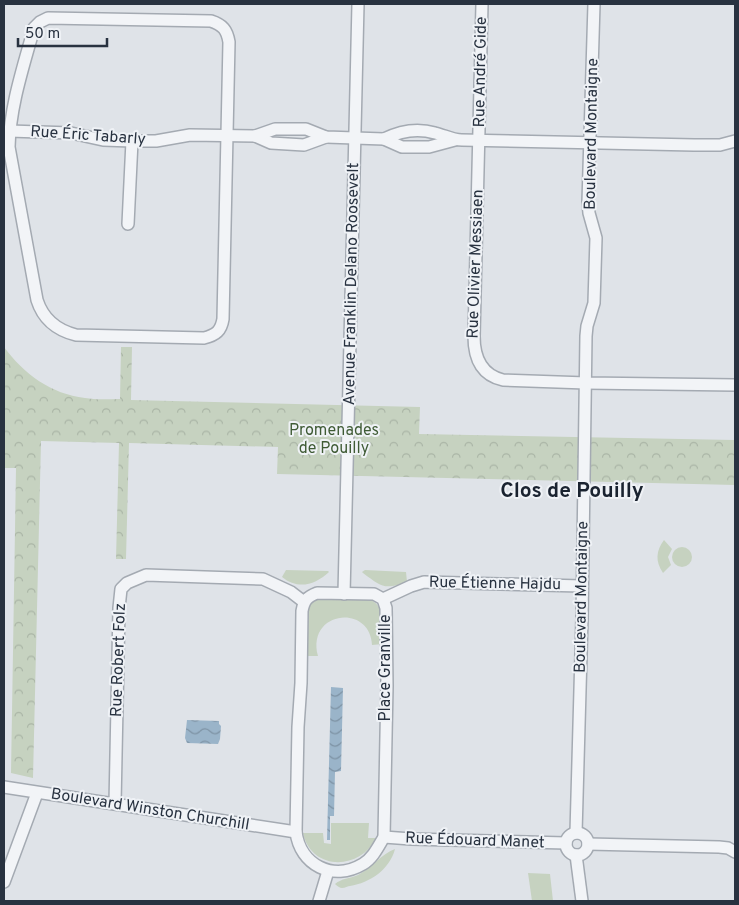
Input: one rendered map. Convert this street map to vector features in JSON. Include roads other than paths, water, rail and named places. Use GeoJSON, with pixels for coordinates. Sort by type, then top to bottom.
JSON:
{"type":"FeatureCollection","features":[{"type":"Feature","properties":{"kind":"street","name":"Avenue Franklin Delano Roosevelt"},"geometry":{"type":"LineString","coordinates":[[344,594],[358,4]]}},
{"type":"Feature","properties":{"kind":"street","name":"Rue André Gide"},"geometry":{"type":"LineString","coordinates":[[480,140],[482,4]]}},
{"type":"Feature","properties":{"kind":"street","name":"Boulevard Montaigne"},"geometry":{"type":"LineString","coordinates":[[576,833],[586,336],[594,303],[596,238],[588,206],[594,4]]}},
{"type":"Feature","properties":{"kind":"street"},"geometry":{"type":"LineString","coordinates":[[48,18],[211,21],[219,23],[228,34],[229,42],[227,136],[223,319],[220,330],[215,335],[204,338],[69,334],[57,328],[46,318],[39,306],[9,147],[12,110],[36,24],[48,18]]}},
{"type":"Feature","properties":{"kind":"street","name":"Rue Éric Tabarly"},"geometry":{"type":"LineString","coordinates":[[9,131],[71,133],[103,140],[132,141],[190,135],[255,136],[275,129],[306,129],[326,137],[384,139],[403,131],[435,133],[455,140],[480,140]]}},
{"type":"Feature","properties":{"kind":"street","name":"Rue Éric Tabarly"},"geometry":{"type":"LineString","coordinates":[[255,136],[271,143],[304,146],[326,137]]}},
{"type":"Feature","properties":{"kind":"street"},"geometry":{"type":"LineString","coordinates":[[480,140],[720,145],[735,141]]}},
{"type":"Feature","properties":{"kind":"street","name":"Rue Olivier Messiaen"},"geometry":{"type":"LineString","coordinates":[[480,140],[474,336],[476,359],[492,376],[503,380],[586,383]]}},
{"type":"Feature","properties":{"kind":"street"},"geometry":{"type":"LineString","coordinates":[[128,224],[132,141]]}},
{"type":"Feature","properties":{"kind":"street"},"geometry":{"type":"LineString","coordinates":[[586,383],[735,385]]}},
{"type":"Feature","properties":{"kind":"street","name":"Rue Robert Folz"},"geometry":{"type":"LineString","coordinates":[[115,804],[121,589],[127,583],[146,575],[263,579],[291,592],[304,602]]}},
{"type":"Feature","properties":{"kind":"street","name":"Rue Étienne Hajdu"},"geometry":{"type":"LineString","coordinates":[[383,599],[424,582],[582,586]]}},
{"type":"Feature","properties":{"kind":"street","name":"Place Granville"},"geometry":{"type":"LineString","coordinates":[[304,602],[309,596],[317,594],[374,594],[383,599],[386,608],[388,686],[384,837]]}},
{"type":"Feature","properties":{"kind":"street"},"geometry":{"type":"LineString","coordinates":[[304,602],[298,727],[296,832],[298,842],[303,851],[317,866],[328,871],[337,872],[363,864],[374,855],[384,837]]}},
{"type":"Feature","properties":{"kind":"street","name":"Boulevard Winston Churchill"},"geometry":{"type":"LineString","coordinates":[[4,787],[296,832]]}},
{"type":"Feature","properties":{"kind":"street"},"geometry":{"type":"LineString","coordinates":[[4,882],[37,793]]}},
{"type":"Feature","properties":{"kind":"street"},"geometry":{"type":"LineString","coordinates":[[576,833],[586,837],[588,844],[583,853],[576,855],[569,851],[566,843],[569,836],[576,833]]}},
{"type":"Feature","properties":{"kind":"street","name":"Rue Édouard Manet"},"geometry":{"type":"LineString","coordinates":[[384,837],[411,840],[566,843]]}},
{"type":"Feature","properties":{"kind":"street"},"geometry":{"type":"LineString","coordinates":[[588,844],[718,847],[735,850]]}},
{"type":"Feature","properties":{"kind":"street"},"geometry":{"type":"LineString","coordinates":[[576,855],[582,901]]}},
{"type":"Feature","properties":{"kind":"street"},"geometry":{"type":"LineString","coordinates":[[319,901],[328,871]]}},
{"type":"Feature","properties":{"kind":"water"},"geometry":{"type":"Polygon","coordinates":[[[331,687],[343,688],[341,771],[335,772],[334,816],[330,816],[330,840],[327,840],[331,687]]]}},
{"type":"Feature","properties":{"kind":"water"},"geometry":{"type":"Polygon","coordinates":[[[187,720],[219,721],[221,726],[218,744],[187,743],[185,738],[187,720]]]}},
{"type":"Feature","properties":{"kind":"district","name":"Clos de Pouilly"},"geometry":{"type":"Point","coordinates":[572,491]}},
{"type":"Feature","properties":{"kind":"park label","name":"Promenades de Pouilly"},"geometry":{"type":"Point","coordinates":[334,440]}}]}
